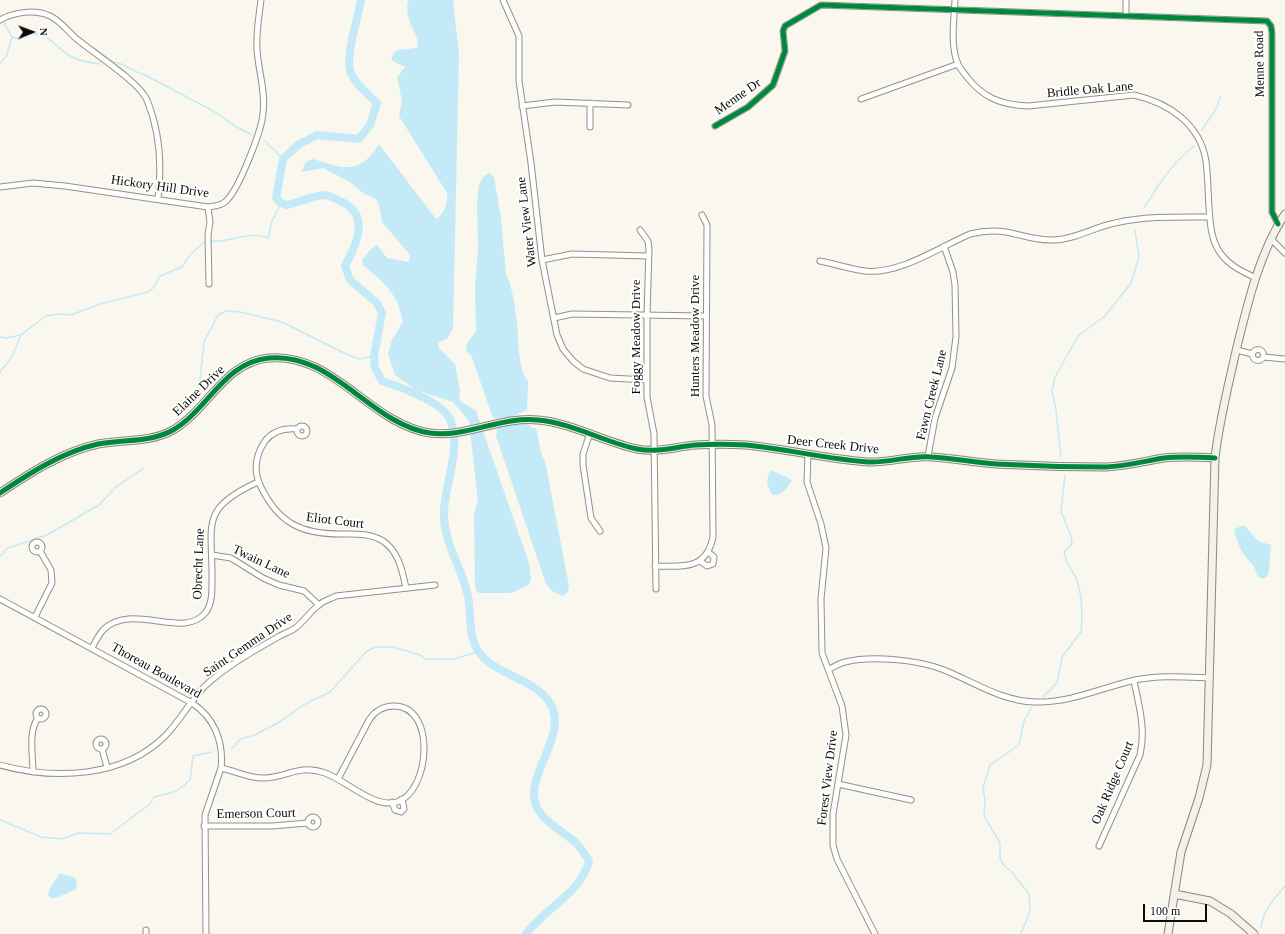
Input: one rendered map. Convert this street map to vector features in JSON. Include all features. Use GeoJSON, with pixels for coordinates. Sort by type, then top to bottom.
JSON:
{"type":"FeatureCollection","features":[{"type":"Feature","properties":{"kind":"street","name":"Hickory Hill Drive"},"geometry":{"type":"LineString","coordinates":[[0,187],[33,183],[65,186],[208,207],[221,205],[232,194],[251,152],[262,122],[264,100],[257,48],[261,0]]}},
{"type":"Feature","properties":{"kind":"street","name":"Water View Lane"},"geometry":{"type":"LineString","coordinates":[[503,0],[519,36],[519,80],[542,260],[558,335],[563,349],[573,361],[583,369],[610,378],[647,380]]}},
{"type":"Feature","properties":{"kind":"street","name":"Bridle Oak Lane"},"geometry":{"type":"LineString","coordinates":[[955,0],[954,43],[958,64],[979,91],[989,98],[1013,105],[1041,105],[1134,95],[1151,99],[1165,105],[1185,120],[1200,144],[1206,161],[1211,231],[1220,253],[1236,268],[1256,278]]}},
{"type":"Feature","properties":{"kind":"street"},"geometry":{"type":"LineString","coordinates":[[1126,0],[1126,16]]}},
{"type":"Feature","properties":{"kind":"street","name":"Menne Dr"},"geometry":{"type":"LineString","coordinates":[[715,126],[748,107],[773,85],[785,51],[783,31],[785,26],[820,5],[1126,16]]}},
{"type":"Feature","properties":{"kind":"street"},"geometry":{"type":"LineString","coordinates":[[0,20],[15,14],[27,12],[43,13],[50,16],[77,40],[138,87],[146,99],[161,157],[158,199]]}},
{"type":"Feature","properties":{"kind":"street","name":"Menne Road"},"geometry":{"type":"LineString","coordinates":[[1126,16],[1267,21],[1272,26],[1272,212],[1278,224]]}},
{"type":"Feature","properties":{"kind":"street"},"geometry":{"type":"LineString","coordinates":[[861,99],[958,64]]}},
{"type":"Feature","properties":{"kind":"street"},"geometry":{"type":"LineString","coordinates":[[522,106],[546,102],[628,105]]}},
{"type":"Feature","properties":{"kind":"street"},"geometry":{"type":"LineString","coordinates":[[590,103],[590,127]]}},
{"type":"Feature","properties":{"kind":"street"},"geometry":{"type":"LineString","coordinates":[[208,207],[210,222],[208,235],[209,284]]}},
{"type":"Feature","properties":{"kind":"street"},"geometry":{"type":"LineString","coordinates":[[1168,934],[1181,852],[1199,798],[1206,765],[1210,678],[1215,458],[1222,412],[1236,350],[1256,278],[1278,224],[1285,214]]}},
{"type":"Feature","properties":{"kind":"street","name":"Hunters Meadow Drive"},"geometry":{"type":"LineString","coordinates":[[655,566],[691,565],[700,561],[708,552],[713,537],[712,425],[706,396],[707,225],[702,215]]}},
{"type":"Feature","properties":{"kind":"street"},"geometry":{"type":"LineString","coordinates":[[820,261],[866,271],[881,270],[905,264],[970,234],[980,232],[1006,232],[1031,238],[1057,240],[1069,239],[1114,223],[1126,221],[1160,218],[1209,217]]}},
{"type":"Feature","properties":{"kind":"street","name":"Foggy Meadow Drive"},"geometry":{"type":"LineString","coordinates":[[640,230],[648,241],[646,315],[647,397],[653,423],[656,589]]}},
{"type":"Feature","properties":{"kind":"street"},"geometry":{"type":"LineString","coordinates":[[1272,240],[1285,253]]}},
{"type":"Feature","properties":{"kind":"street","name":"Fawn Creek Lane"},"geometry":{"type":"LineString","coordinates":[[928,456],[935,418],[952,368],[956,337],[955,285],[953,272],[944,246]]}},
{"type":"Feature","properties":{"kind":"street"},"geometry":{"type":"LineString","coordinates":[[542,260],[572,254],[648,256]]}},
{"type":"Feature","properties":{"kind":"street"},"geometry":{"type":"LineString","coordinates":[[554,318],[572,314],[706,316]]}},
{"type":"Feature","properties":{"kind":"street"},"geometry":{"type":"LineString","coordinates":[[1236,350],[1252,354],[1253,358],[1257,361],[1263,357],[1285,359]]}},
{"type":"Feature","properties":{"kind":"street","name":"Elaine Drive"},"geometry":{"type":"LineString","coordinates":[[0,493],[44,465],[82,448],[107,442],[158,436],[175,429],[190,418],[225,379],[247,364],[258,359],[279,357],[308,365],[341,382],[376,409],[410,428],[430,433],[470,430],[526,419],[548,422]]}},
{"type":"Feature","properties":{"kind":"street","name":"Deer Creek Drive"},"geometry":{"type":"LineString","coordinates":[[548,422],[636,449],[654,451],[694,446],[745,445],[867,462],[928,456],[994,464],[1108,467],[1173,457],[1215,458]]}},
{"type":"Feature","properties":{"kind":"street","name":"Eliot Court"},"geometry":{"type":"LineString","coordinates":[[297,429],[285,429],[276,432],[267,439],[257,458],[256,472],[258,482],[276,512],[295,526],[312,532],[365,535],[384,542],[399,559],[406,588]]}},
{"type":"Feature","properties":{"kind":"street"},"geometry":{"type":"LineString","coordinates":[[590,434],[583,454],[583,465],[591,518],[600,531]]}},
{"type":"Feature","properties":{"kind":"street","name":"Forest View Drive"},"geometry":{"type":"LineString","coordinates":[[808,454],[807,482],[825,538],[826,548],[821,600],[822,653],[842,706],[846,724],[845,750],[833,814],[833,844],[837,859],[875,934]]}},
{"type":"Feature","properties":{"kind":"street","name":"Obrecht Lane"},"geometry":{"type":"LineString","coordinates":[[92,648],[102,631],[119,620],[137,618],[178,623],[191,621],[202,615],[210,604],[212,588],[211,527],[214,514],[218,508],[234,494],[258,482]]}},
{"type":"Feature","properties":{"kind":"street"},"geometry":{"type":"LineString","coordinates":[[35,617],[52,583],[51,570],[40,551]]}},
{"type":"Feature","properties":{"kind":"street","name":"Hunters Meadow Drive"},"geometry":{"type":"LineString","coordinates":[[700,561],[707,566],[713,564],[714,558],[708,552]]}},
{"type":"Feature","properties":{"kind":"street","name":"Twain Lane"},"geometry":{"type":"LineString","coordinates":[[212,554],[231,558],[263,578],[279,585],[304,591],[319,605]]}},
{"type":"Feature","properties":{"kind":"street","name":"Saint Gemma Drive"},"geometry":{"type":"LineString","coordinates":[[0,765],[33,772],[68,773],[107,767],[131,759],[152,748],[166,735],[205,686],[259,648],[293,630],[319,605],[336,596],[435,585]]}},
{"type":"Feature","properties":{"kind":"street","name":"Thoreau Boulevard"},"geometry":{"type":"LineString","coordinates":[[0,599],[192,703],[203,710],[216,731],[221,746],[221,768],[208,805],[204,826],[206,934]]}},
{"type":"Feature","properties":{"kind":"street"},"geometry":{"type":"LineString","coordinates":[[829,669],[845,662],[856,661],[900,660],[927,664],[943,669],[988,691],[1012,699],[1034,702],[1074,698],[1153,677],[1210,678]]}},
{"type":"Feature","properties":{"kind":"street","name":"Oak Ridge Court"},"geometry":{"type":"LineString","coordinates":[[1098,846],[1140,755],[1143,743],[1144,733],[1134,681]]}},
{"type":"Feature","properties":{"kind":"street"},"geometry":{"type":"LineString","coordinates":[[221,768],[253,778],[266,778],[293,771],[314,770],[327,773],[377,801],[392,802],[402,799],[412,790],[423,765],[422,728],[418,720],[412,713],[401,707],[384,707],[371,717],[338,779]]}},
{"type":"Feature","properties":{"kind":"street"},"geometry":{"type":"LineString","coordinates":[[33,772],[34,723],[38,718]]}},
{"type":"Feature","properties":{"kind":"street"},"geometry":{"type":"LineString","coordinates":[[102,749],[107,767]]}},
{"type":"Feature","properties":{"kind":"street"},"geometry":{"type":"LineString","coordinates":[[838,784],[911,800]]}},
{"type":"Feature","properties":{"kind":"street"},"geometry":{"type":"LineString","coordinates":[[392,802],[395,810],[401,812],[404,808],[402,799]]}},
{"type":"Feature","properties":{"kind":"street","name":"Emerson Court"},"geometry":{"type":"LineString","coordinates":[[204,826],[272,826],[308,823]]}},
{"type":"Feature","properties":{"kind":"street"},"geometry":{"type":"LineString","coordinates":[[1174,894],[1210,901],[1231,914],[1254,934]]}},
{"type":"Feature","properties":{"kind":"water"},"geometry":{"type":"Polygon","coordinates":[[[453,0],[459,54],[453,328],[447,339],[439,342],[438,347],[455,364],[460,391],[459,400],[476,411],[529,563],[531,578],[529,585],[511,593],[478,593],[475,587],[474,513],[478,501],[469,421],[453,402],[416,390],[395,375],[388,354],[392,340],[403,322],[401,312],[394,296],[378,278],[363,265],[362,260],[371,249],[377,245],[387,258],[409,262],[410,255],[382,222],[379,205],[376,199],[363,193],[350,182],[323,168],[301,172],[306,162],[313,159],[342,167],[358,165],[372,154],[379,144],[436,219],[444,211],[447,193],[399,116],[402,101],[397,77],[405,67],[391,60],[395,51],[418,47],[418,42],[408,15],[408,1],[453,0]]]}},
{"type":"Feature","properties":{"kind":"water"},"geometry":{"type":"Polygon","coordinates":[[[489,173],[494,177],[501,218],[506,274],[512,292],[517,323],[520,361],[524,375],[528,381],[527,410],[505,420],[493,418],[471,355],[467,352],[466,345],[476,331],[475,287],[478,248],[477,203],[479,185],[484,176],[489,173]]]}},
{"type":"Feature","properties":{"kind":"water"},"geometry":{"type":"Polygon","coordinates":[[[522,422],[528,423],[532,428],[536,428],[543,459],[545,461],[569,586],[568,592],[563,596],[553,592],[546,584],[496,436],[497,429],[499,427],[522,422]]]}},
{"type":"Feature","properties":{"kind":"water"},"geometry":{"type":"Polygon","coordinates":[[[771,470],[792,480],[782,493],[776,495],[772,495],[767,482],[771,470]]]}},
{"type":"Feature","properties":{"kind":"water"},"geometry":{"type":"Polygon","coordinates":[[[1244,525],[1258,541],[1271,545],[1269,571],[1267,577],[1262,579],[1257,576],[1254,567],[1243,553],[1237,540],[1234,529],[1244,525]]]}},
{"type":"Feature","properties":{"kind":"water"},"geometry":{"type":"Polygon","coordinates":[[[60,873],[75,878],[77,883],[76,889],[56,898],[50,898],[48,895],[50,888],[60,873]]]}},
{"type":"Feature","properties":{"kind":"waterway"},"geometry":{"type":"LineString","coordinates":[[361,0],[351,45],[349,63],[354,79],[377,103],[370,125],[359,139],[317,135],[298,145],[283,159],[276,198],[281,203],[287,205],[313,197],[326,195],[350,207],[356,214],[359,230],[354,248],[345,266],[350,280],[377,303],[382,313],[374,356],[375,368],[382,381],[427,399],[443,410],[448,416],[452,426],[454,450],[445,500],[444,522],[449,543],[467,592],[473,640],[478,652],[487,661],[542,693],[550,703],[554,714],[555,725],[552,737],[535,784],[535,803],[544,817],[577,844],[589,861],[585,872],[570,892],[542,917],[526,934]]}},
{"type":"Feature","properties":{"kind":"waterway"},"geometry":{"type":"LineString","coordinates":[[0,63],[6,57],[12,37],[4,23]]}},
{"type":"Feature","properties":{"kind":"waterway"},"geometry":{"type":"LineString","coordinates":[[12,37],[19,39],[27,35],[41,35],[52,41],[73,58],[85,62],[100,64]]}},
{"type":"Feature","properties":{"kind":"waterway"},"geometry":{"type":"LineString","coordinates":[[114,62],[122,64],[143,74],[217,113],[233,125],[252,135]]}},
{"type":"Feature","properties":{"kind":"waterway"},"geometry":{"type":"LineString","coordinates":[[1202,130],[1217,107],[1220,97]]}},
{"type":"Feature","properties":{"kind":"waterway"},"geometry":{"type":"LineString","coordinates":[[265,141],[283,159]]}},
{"type":"Feature","properties":{"kind":"waterway"},"geometry":{"type":"LineString","coordinates":[[1144,207],[1170,170],[1194,146]]}},
{"type":"Feature","properties":{"kind":"waterway"},"geometry":{"type":"LineString","coordinates":[[210,241],[224,241],[245,236],[260,236],[268,238],[272,221],[280,205],[276,198]]}},
{"type":"Feature","properties":{"kind":"waterway"},"geometry":{"type":"LineString","coordinates":[[1061,457],[1056,410],[1052,391],[1055,377],[1078,336],[1105,316],[1131,283],[1139,257],[1135,230]]}},
{"type":"Feature","properties":{"kind":"waterway"},"geometry":{"type":"LineString","coordinates":[[0,337],[6,338],[21,335],[46,316],[58,314],[71,315],[100,304],[148,292],[154,287],[160,276],[182,267],[190,255],[205,241]]}},
{"type":"Feature","properties":{"kind":"waterway"},"geometry":{"type":"LineString","coordinates":[[199,389],[204,342],[218,315],[226,311],[240,312],[282,322],[348,355],[360,359],[374,356]]}},
{"type":"Feature","properties":{"kind":"waterway"},"geometry":{"type":"LineString","coordinates":[[0,372],[12,357],[21,335]]}},
{"type":"Feature","properties":{"kind":"waterway"},"geometry":{"type":"LineString","coordinates":[[0,556],[8,548],[47,535],[99,505],[116,487],[144,468]]}},
{"type":"Feature","properties":{"kind":"waterway"},"geometry":{"type":"LineString","coordinates":[[1043,697],[1057,683],[1062,657],[1081,632],[1082,611],[1080,590],[1064,552],[1072,544],[1071,536],[1061,511],[1065,475]]}},
{"type":"Feature","properties":{"kind":"waterway"},"geometry":{"type":"LineString","coordinates":[[232,748],[241,739],[255,735],[281,721],[305,704],[330,692],[367,651],[376,647],[393,647],[420,655],[425,659],[453,659],[478,652]]}},
{"type":"Feature","properties":{"kind":"waterway"},"geometry":{"type":"LineString","coordinates":[[1021,934],[1030,911],[1029,894],[1011,871],[1003,865],[1000,858],[1000,843],[984,816],[985,800],[983,788],[990,765],[1019,745],[1024,721],[1032,707]]}},
{"type":"Feature","properties":{"kind":"waterway"},"geometry":{"type":"LineString","coordinates":[[0,820],[41,837],[63,839],[78,833],[110,834],[150,804],[154,797],[177,791],[190,780],[193,756],[212,752]]}},
{"type":"Feature","properties":{"kind":"waterway"},"geometry":{"type":"LineString","coordinates":[[1261,927],[1264,915],[1273,900],[1285,886]]}},
{"type":"Feature","properties":{"kind":"cycle path"},"geometry":{"type":"LineString","coordinates":[[715,126],[748,107],[773,85],[785,51],[783,31],[785,26],[821,5],[1267,21],[1271,26],[1272,33],[1272,212],[1278,224]]}},
{"type":"Feature","properties":{"kind":"cycle path"},"geometry":{"type":"LineString","coordinates":[[0,493],[47,464],[72,452],[107,442],[146,439],[173,430],[196,411],[228,377],[253,361],[269,358],[292,359],[313,366],[332,377],[389,417],[408,427],[430,433],[457,433],[511,421],[538,420],[563,425],[612,442],[644,450],[659,450],[714,444],[740,445],[868,462],[924,457],[980,463],[1079,467],[1128,465],[1170,457],[1215,458]]}}]}
